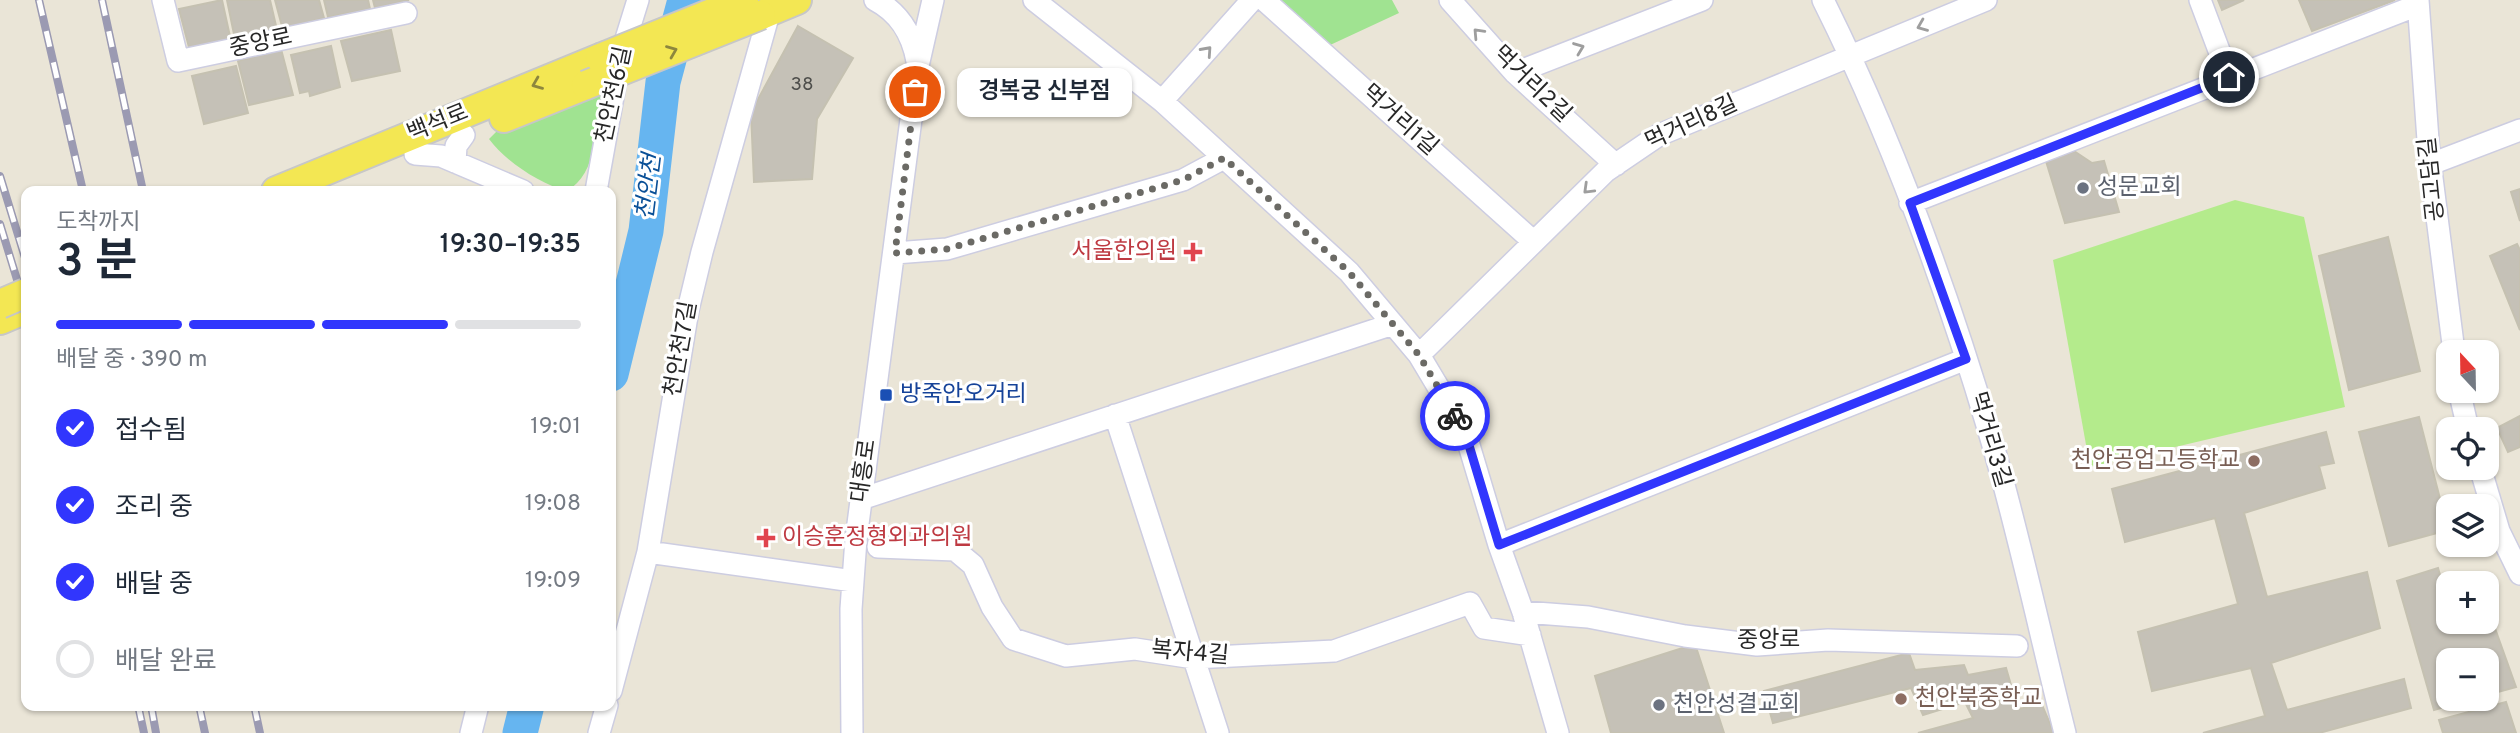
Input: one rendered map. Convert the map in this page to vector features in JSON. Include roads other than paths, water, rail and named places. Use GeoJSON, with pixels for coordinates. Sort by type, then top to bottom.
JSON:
{"type":"FeatureCollection","features":[{"type":"Feature","properties":{"kind":"main road"},"geometry":{"type":"LineString","coordinates":[[758,9],[797,0]]}},
{"type":"Feature","properties":{"kind":"main road","name":"백석로"},"geometry":{"type":"LineString","coordinates":[[288,186],[600,58],[758,9]]}},
{"type":"Feature","properties":{"kind":"main road","name":"백석로"},"geometry":{"type":"LineString","coordinates":[[335,186],[586,85],[758,9]]}},
{"type":"Feature","properties":{"kind":"main road"},"geometry":{"type":"LineString","coordinates":[[8,313],[21,299]]}},
{"type":"Feature","properties":{"kind":"street","name":"중앙로"},"geometry":{"type":"LineString","coordinates":[[163,0],[178,61],[406,13]]}},
{"type":"Feature","properties":{"kind":"street","name":"천안천6길"},"geometry":{"type":"LineString","coordinates":[[597,186],[621,58],[638,0]]}},
{"type":"Feature","properties":{"kind":"street"},"geometry":{"type":"LineString","coordinates":[[875,0],[892,10],[906,27],[918,66]]}},
{"type":"Feature","properties":{"kind":"street","name":"대흥로"},"geometry":{"type":"LineString","coordinates":[[852,733],[853,581],[862,499],[918,66],[933,0]]}},
{"type":"Feature","properties":{"kind":"street"},"geometry":{"type":"LineString","coordinates":[[1034,0],[1162,101],[1349,272],[1419,355],[1465,432],[1499,545],[1523,612],[1558,733]]}},
{"type":"Feature","properties":{"kind":"street"},"geometry":{"type":"LineString","coordinates":[[1162,101],[1252,0]]}},
{"type":"Feature","properties":{"kind":"street","name":"먹거리1길"},"geometry":{"type":"LineString","coordinates":[[1264,0],[1534,242]]}},
{"type":"Feature","properties":{"kind":"street","name":"먹거리2길"},"geometry":{"type":"LineString","coordinates":[[1450,0],[1515,73],[1616,165]]}},
{"type":"Feature","properties":{"kind":"street"},"geometry":{"type":"LineString","coordinates":[[1515,73],[1702,0]]}},
{"type":"Feature","properties":{"kind":"street","name":"먹거리3길"},"geometry":{"type":"LineString","coordinates":[[1823,0],[1851,56],[1910,203],[1966,359],[1991,438],[2066,733]]}},
{"type":"Feature","properties":{"kind":"street","name":"먹거리8길"},"geometry":{"type":"LineString","coordinates":[[1419,355],[1616,165],[1659,135],[1986,0]]}},
{"type":"Feature","properties":{"kind":"street"},"geometry":{"type":"LineString","coordinates":[[2200,0],[2229,77]]}},
{"type":"Feature","properties":{"kind":"street"},"geometry":{"type":"LineString","coordinates":[[1910,203],[2418,3]]}},
{"type":"Feature","properties":{"kind":"street","name":"공고담길"},"geometry":{"type":"LineString","coordinates":[[2418,3],[2431,164],[2453,340]]}},
{"type":"Feature","properties":{"kind":"street","name":"천안천7길"},"geometry":{"type":"LineString","coordinates":[[616,672],[648,552],[688,310],[758,9]]}},
{"type":"Feature","properties":{"kind":"street"},"geometry":{"type":"LineString","coordinates":[[2431,164],[2520,130]]}},
{"type":"Feature","properties":{"kind":"street"},"geometry":{"type":"LineString","coordinates":[[455,162],[456,146],[464,135]]}},
{"type":"Feature","properties":{"kind":"street"},"geometry":{"type":"LineString","coordinates":[[415,154],[441,156],[511,186]]}},
{"type":"Feature","properties":{"kind":"street"},"geometry":{"type":"LineString","coordinates":[[895,253],[947,249],[1183,180],[1224,158]]}},
{"type":"Feature","properties":{"kind":"street"},"geometry":{"type":"LineString","coordinates":[[862,499],[1393,324]]}},
{"type":"Feature","properties":{"kind":"street"},"geometry":{"type":"LineString","coordinates":[[1499,545],[1966,359]]}},
{"type":"Feature","properties":{"kind":"street"},"geometry":{"type":"LineString","coordinates":[[1115,415],[1218,733]]}},
{"type":"Feature","properties":{"kind":"street"},"geometry":{"type":"LineString","coordinates":[[2484,480],[2499,531],[2520,574]]}},
{"type":"Feature","properties":{"kind":"street","name":"복자4길"},"geometry":{"type":"LineString","coordinates":[[878,547],[955,550],[973,565],[992,607],[1013,639],[1066,656],[1135,649],[1194,658],[1334,651],[1469,603],[1484,628],[1530,635]]}},
{"type":"Feature","properties":{"kind":"street"},"geometry":{"type":"LineString","coordinates":[[648,552],[853,581]]}},
{"type":"Feature","properties":{"kind":"street","name":"중앙로"},"geometry":{"type":"LineString","coordinates":[[1523,612],[1588,617],[1685,636],[1757,645],[1828,640],[2017,646]]}},
{"type":"Feature","properties":{"kind":"street"},"geometry":{"type":"LineString","coordinates":[[471,733],[476,711]]}},
{"type":"Feature","properties":{"kind":"street"},"geometry":{"type":"LineString","coordinates":[[599,733],[605,711]]}},
{"type":"Feature","properties":{"kind":"waterway","name":"천안천"},"geometry":{"type":"LineString","coordinates":[[616,354],[646,231],[663,82],[685,0]]}},
{"type":"Feature","properties":{"kind":"waterway","name":"천안천"},"geometry":{"type":"LineString","coordinates":[[520,733],[526,711]]}},
{"type":"Feature","properties":{"kind":"railway"},"geometry":{"type":"LineString","coordinates":[[39,0],[82,186]]}},
{"type":"Feature","properties":{"kind":"railway"},"geometry":{"type":"LineString","coordinates":[[102,0],[142,186]]}},
{"type":"Feature","properties":{"kind":"railway"},"geometry":{"type":"LineString","coordinates":[[0,176],[21,245]]}},
{"type":"Feature","properties":{"kind":"railway"},"geometry":{"type":"LineString","coordinates":[[0,224],[21,293]]}},
{"type":"Feature","properties":{"kind":"railway"},"geometry":{"type":"LineString","coordinates":[[139,711],[144,733]]}},
{"type":"Feature","properties":{"kind":"railway"},"geometry":{"type":"LineString","coordinates":[[152,711],[156,733]]}},
{"type":"Feature","properties":{"kind":"railway"},"geometry":{"type":"LineString","coordinates":[[200,711],[205,733]]}},
{"type":"Feature","properties":{"kind":"railway"},"geometry":{"type":"LineString","coordinates":[[255,711],[260,733]]}},
{"type":"Feature","properties":{"kind":"place","name":"경복궁 신부점"},"geometry":{"type":"Point","coordinates":[915,92]}},
{"type":"Feature","properties":{"kind":"place","name":"성문교회"},"geometry":{"type":"Point","coordinates":[2083,188]}},
{"type":"Feature","properties":{"kind":"place","name":"서울한의원"},"geometry":{"type":"Point","coordinates":[1193,252]}},
{"type":"Feature","properties":{"kind":"place","name":"방죽안오거리"},"geometry":{"type":"Point","coordinates":[886,395]}},
{"type":"Feature","properties":{"kind":"place","name":"천안공업고등학교"},"geometry":{"type":"Point","coordinates":[2254,461]}},
{"type":"Feature","properties":{"kind":"place","name":"이승훈정형외과의원"},"geometry":{"type":"Point","coordinates":[766,538]}},
{"type":"Feature","properties":{"kind":"place","name":"천안북중학교"},"geometry":{"type":"Point","coordinates":[1901,699]}},
{"type":"Feature","properties":{"kind":"place","name":"천안성결교회"},"geometry":{"type":"Point","coordinates":[1659,705]}}]}
